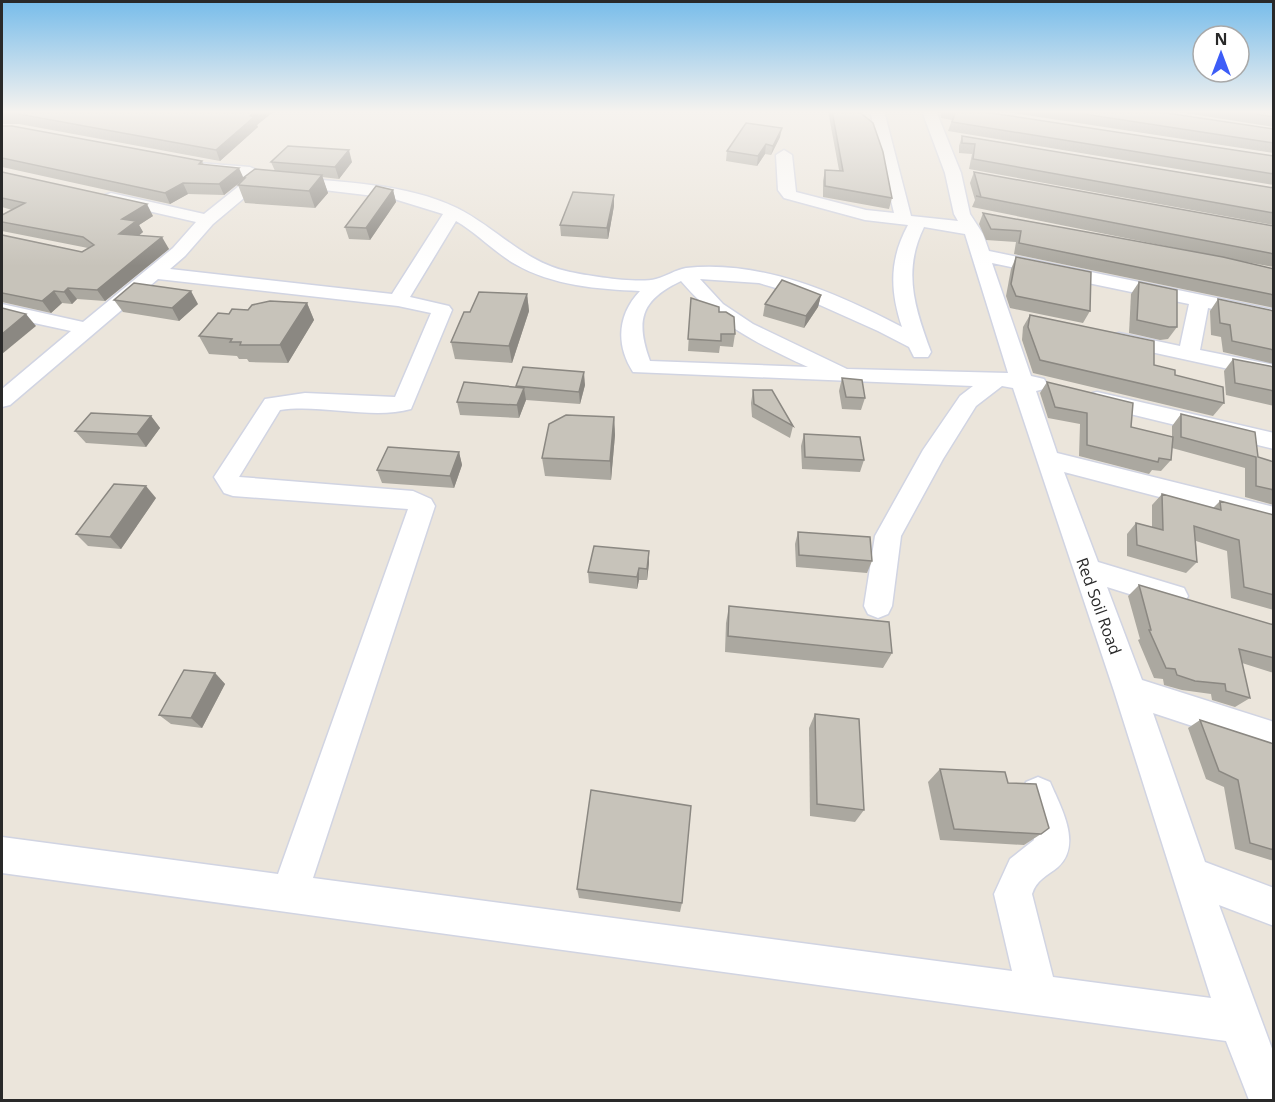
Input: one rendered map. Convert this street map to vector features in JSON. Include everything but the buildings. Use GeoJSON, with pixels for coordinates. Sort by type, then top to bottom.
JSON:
{"type":"FeatureCollection","features":[{"type":"Feature","properties":{"kind":"street"},"geometry":{"type":"LineString","coordinates":[[189,162],[250,172],[257,176],[257,179]]}},
{"type":"Feature","properties":{"kind":"street"},"geometry":{"type":"LineString","coordinates":[[784,162],[786,190],[789,195],[865,215],[911,222],[972,220]]}},
{"type":"Feature","properties":{"kind":"street"},"geometry":{"type":"LineString","coordinates":[[893,162],[911,222],[902,256],[900,292],[931,379]]}},
{"type":"Feature","properties":{"kind":"street","name":"Red Soil Road"},"geometry":{"type":"LineString","coordinates":[[958,162],[964,175],[981,255],[1011,316],[1009,380],[1047,459],[1130,691],[1239,1022],[1271,1101]]}},
{"type":"Feature","properties":{"kind":"street"},"geometry":{"type":"LineString","coordinates":[[2,400],[179,252],[207,220],[257,179],[394,193],[452,213],[474,224],[522,260],[546,270],[609,283],[659,285]]}},
{"type":"Feature","properties":{"kind":"street"},"geometry":{"type":"LineString","coordinates":[[90,194],[207,220]]}},
{"type":"Feature","properties":{"kind":"street"},"geometry":{"type":"LineString","coordinates":[[398,300],[452,213]]}},
{"type":"Feature","properties":{"kind":"street"},"geometry":{"type":"LineString","coordinates":[[981,255],[1274,316]]}},
{"type":"Feature","properties":{"kind":"street"},"geometry":{"type":"LineString","coordinates":[[154,273],[398,300],[442,310],[403,404],[291,400],[273,404],[226,477],[233,487],[413,500],[422,507],[289,894]]}},
{"type":"Feature","properties":{"kind":"street"},"geometry":{"type":"LineString","coordinates":[[918,344],[851,308],[781,282],[712,273],[685,274],[659,285],[636,306],[630,333],[641,367],[1009,380],[1056,389]]}},
{"type":"Feature","properties":{"kind":"street"},"geometry":{"type":"LineString","coordinates":[[685,274],[715,307],[736,321],[786,349],[843,375]]}},
{"type":"Feature","properties":{"kind":"street"},"geometry":{"type":"LineString","coordinates":[[1189,354],[1199,301]]}},
{"type":"Feature","properties":{"kind":"street"},"geometry":{"type":"LineString","coordinates":[[2,310],[88,329]]}},
{"type":"Feature","properties":{"kind":"street"},"geometry":{"type":"LineString","coordinates":[[1100,336],[1274,372]]}},
{"type":"Feature","properties":{"kind":"street"},"geometry":{"type":"LineString","coordinates":[[878,606],[888,536],[932,456],[968,401],[1009,380]]}},
{"type":"Feature","properties":{"kind":"street"},"geometry":{"type":"LineString","coordinates":[[1079,394],[1274,441]]}},
{"type":"Feature","properties":{"kind":"street"},"geometry":{"type":"LineString","coordinates":[[1047,459],[1274,517]]}},
{"type":"Feature","properties":{"kind":"street"},"geometry":{"type":"LineString","coordinates":[[1086,570],[1194,602]]}},
{"type":"Feature","properties":{"kind":"street"},"geometry":{"type":"LineString","coordinates":[[1130,691],[1274,738]]}},
{"type":"Feature","properties":{"kind":"street"},"geometry":{"type":"LineString","coordinates":[[1037,994],[1013,894],[1017,878],[1027,866],[1048,852],[1052,846],[1052,837],[1038,794]]}},
{"type":"Feature","properties":{"kind":"street"},"geometry":{"type":"LineString","coordinates":[[2,855],[1239,1022]]}},
{"type":"Feature","properties":{"kind":"street"},"geometry":{"type":"LineString","coordinates":[[1190,875],[1274,907]]}}]}
